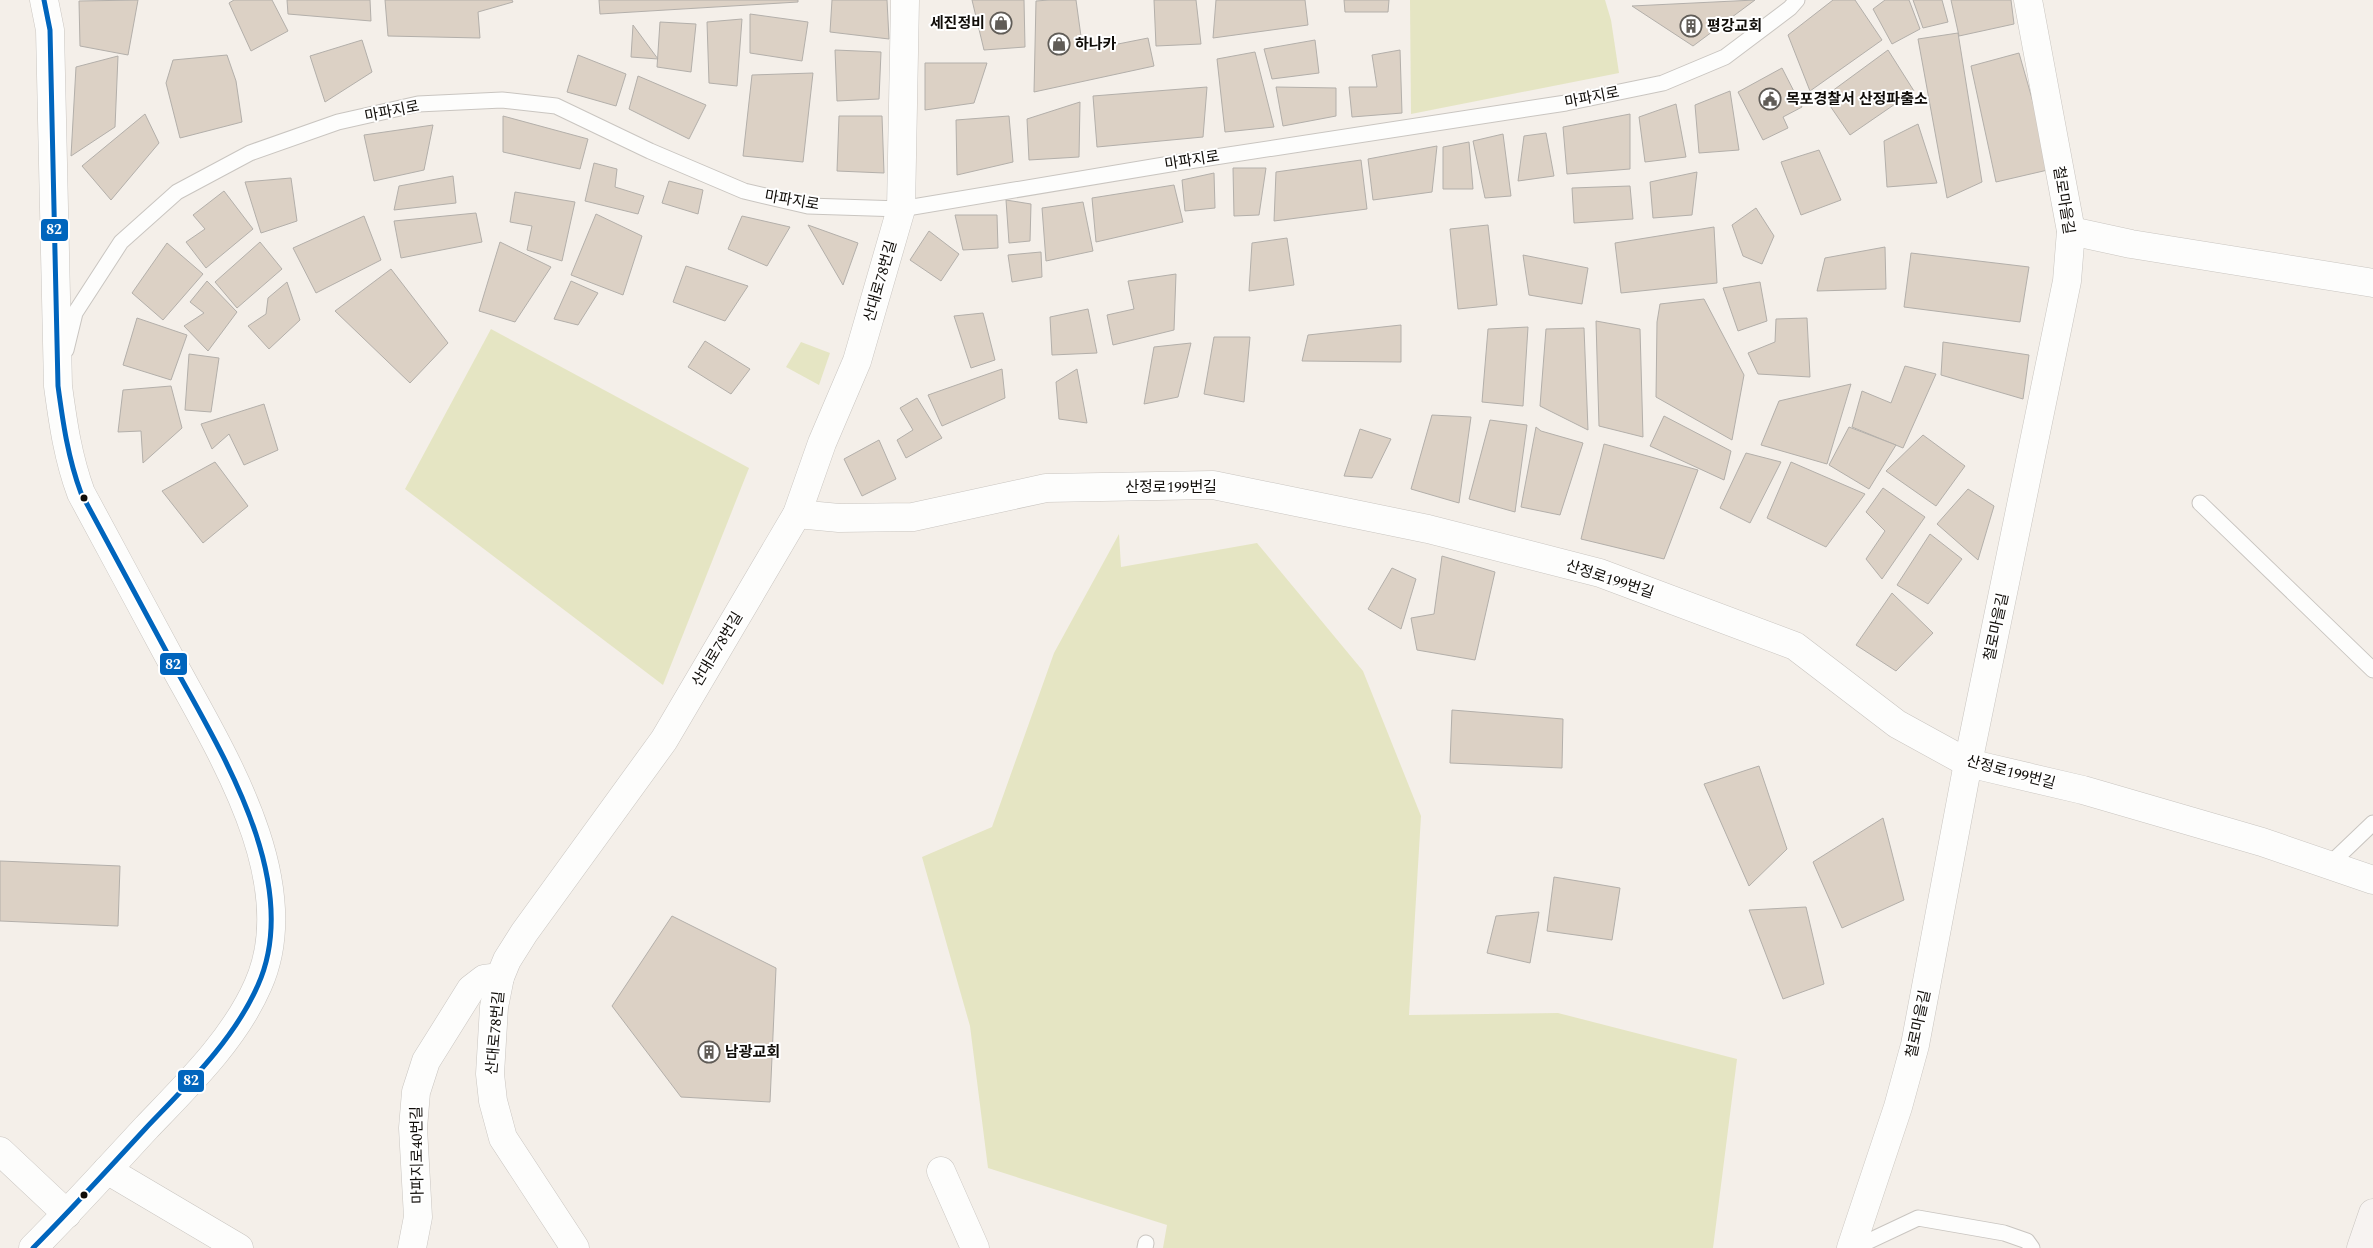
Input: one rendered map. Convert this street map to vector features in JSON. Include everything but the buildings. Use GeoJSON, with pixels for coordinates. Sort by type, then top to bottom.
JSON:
{"type":"FeatureCollection","features":[{"type":"Feature","properties":{"kind":"street"},"geometry":{"type":"LineString","coordinates":[[44,0],[50,30],[58,386]]}},
{"type":"Feature","properties":{"kind":"street","name":"산대로78번길"},"geometry":{"type":"LineString","coordinates":[[575,1248],[503,1138],[493,1101],[490,1074],[494,1008],[500,977],[507,960],[524,933],[664,740],[796,514],[822,443],[857,360],[901,209],[905,0]]}},
{"type":"Feature","properties":{"kind":"street","name":"철로마을길"},"geometry":{"type":"LineString","coordinates":[[1852,1246],[1898,1107],[1915,1045],[1968,763],[2067,281],[2072,231],[2028,0]]}},
{"type":"Feature","properties":{"kind":"street"},"geometry":{"type":"LineString","coordinates":[[2072,231],[2130,244],[2373,283]]}},
{"type":"Feature","properties":{"kind":"street","name":"마파지로"},"geometry":{"type":"LineString","coordinates":[[34,1248],[191,1081],[236,1025],[258,985],[270,947],[271,911],[259,840],[238,783],[81,493],[64,437],[58,386]]}},
{"type":"Feature","properties":{"kind":"street","name":"산정로199번길"},"geometry":{"type":"LineString","coordinates":[[796,514],[838,518],[913,517],[1046,488],[1213,485],[1428,529],[1600,573],[1795,646],[1897,724],[1968,763],[2083,790],[2262,842],[2373,880]]}},
{"type":"Feature","properties":{"kind":"street","name":"마파지로40번길"},"geometry":{"type":"LineString","coordinates":[[412,1248],[418,1217],[414,1128],[416,1092],[421,1076],[426,1061],[471,989],[484,979],[500,977]]}},
{"type":"Feature","properties":{"kind":"street"},"geometry":{"type":"LineString","coordinates":[[0,1151],[67,1214]]}},
{"type":"Feature","properties":{"kind":"street"},"geometry":{"type":"LineString","coordinates":[[107,1170],[239,1248]]}},
{"type":"Feature","properties":{"kind":"street"},"geometry":{"type":"LineString","coordinates":[[941,1171],[976,1248]]}},
{"type":"Feature","properties":{"kind":"street"},"geometry":{"type":"LineString","coordinates":[[2361,1248],[2373,1213]]}},
{"type":"Feature","properties":{"kind":"lane","name":"마파지로"},"geometry":{"type":"LineString","coordinates":[[58,386],[75,313],[121,242],[177,192],[250,153],[338,122],[409,106],[502,100],[556,106],[650,151],[744,191],[808,206],[901,209],[1176,163],[1566,103],[1664,83],[1724,57],[1790,8],[1796,0]]}},
{"type":"Feature","properties":{"kind":"lane"},"geometry":{"type":"LineString","coordinates":[[2200,503],[2373,670]]}},
{"type":"Feature","properties":{"kind":"lane"},"geometry":{"type":"LineString","coordinates":[[2329,865],[2373,823]]}},
{"type":"Feature","properties":{"kind":"lane"},"geometry":{"type":"LineString","coordinates":[[1852,1246],[1867,1242],[1918,1218],[2004,1232],[2026,1241],[2032,1248]]}},
{"type":"Feature","properties":{"kind":"green space"},"geometry":{"type":"Polygon","coordinates":[[[1410,0],[1605,0],[1611,20],[1619,73],[1411,114],[1410,0]]]}},
{"type":"Feature","properties":{"kind":"green space"},"geometry":{"type":"Polygon","coordinates":[[[491,329],[749,468],[663,685],[405,489],[491,329]]]}},
{"type":"Feature","properties":{"kind":"green space"},"geometry":{"type":"Polygon","coordinates":[[[801,342],[830,353],[819,385],[786,367],[801,342]]]}},
{"type":"Feature","properties":{"kind":"green space"},"geometry":{"type":"Polygon","coordinates":[[[1119,534],[1121,567],[1257,543],[1363,671],[1421,816],[1409,1015],[1558,1013],[1737,1059],[1713,1248],[1163,1248],[1167,1225],[988,1168],[970,1026],[922,857],[992,827],[1054,653],[1119,534]]]}},
{"type":"Feature","properties":{"kind":"transit line","name":"82"},"geometry":{"type":"LineString","coordinates":[[33,1248],[193,1078],[223,1043],[248,1005],[258,985],[269,945],[271,903],[264,861],[250,818],[232,776],[212,735],[81,493],[69,454],[58,386],[50,30],[44,0]]}},
{"type":"Feature","properties":{"kind":"place","name":"세진정비"},"geometry":{"type":"Point","coordinates":[1001,23]}},
{"type":"Feature","properties":{"kind":"place","name":"평강교회"},"geometry":{"type":"Point","coordinates":[1691,26]}},
{"type":"Feature","properties":{"kind":"place","name":"하나카"},"geometry":{"type":"Point","coordinates":[1059,44]}},
{"type":"Feature","properties":{"kind":"place","name":"목포경찰서 산정파출소"},"geometry":{"type":"Point","coordinates":[1770,99]}},
{"type":"Feature","properties":{"kind":"place","name":"남광교회"},"geometry":{"type":"Point","coordinates":[709,1052]}}]}
